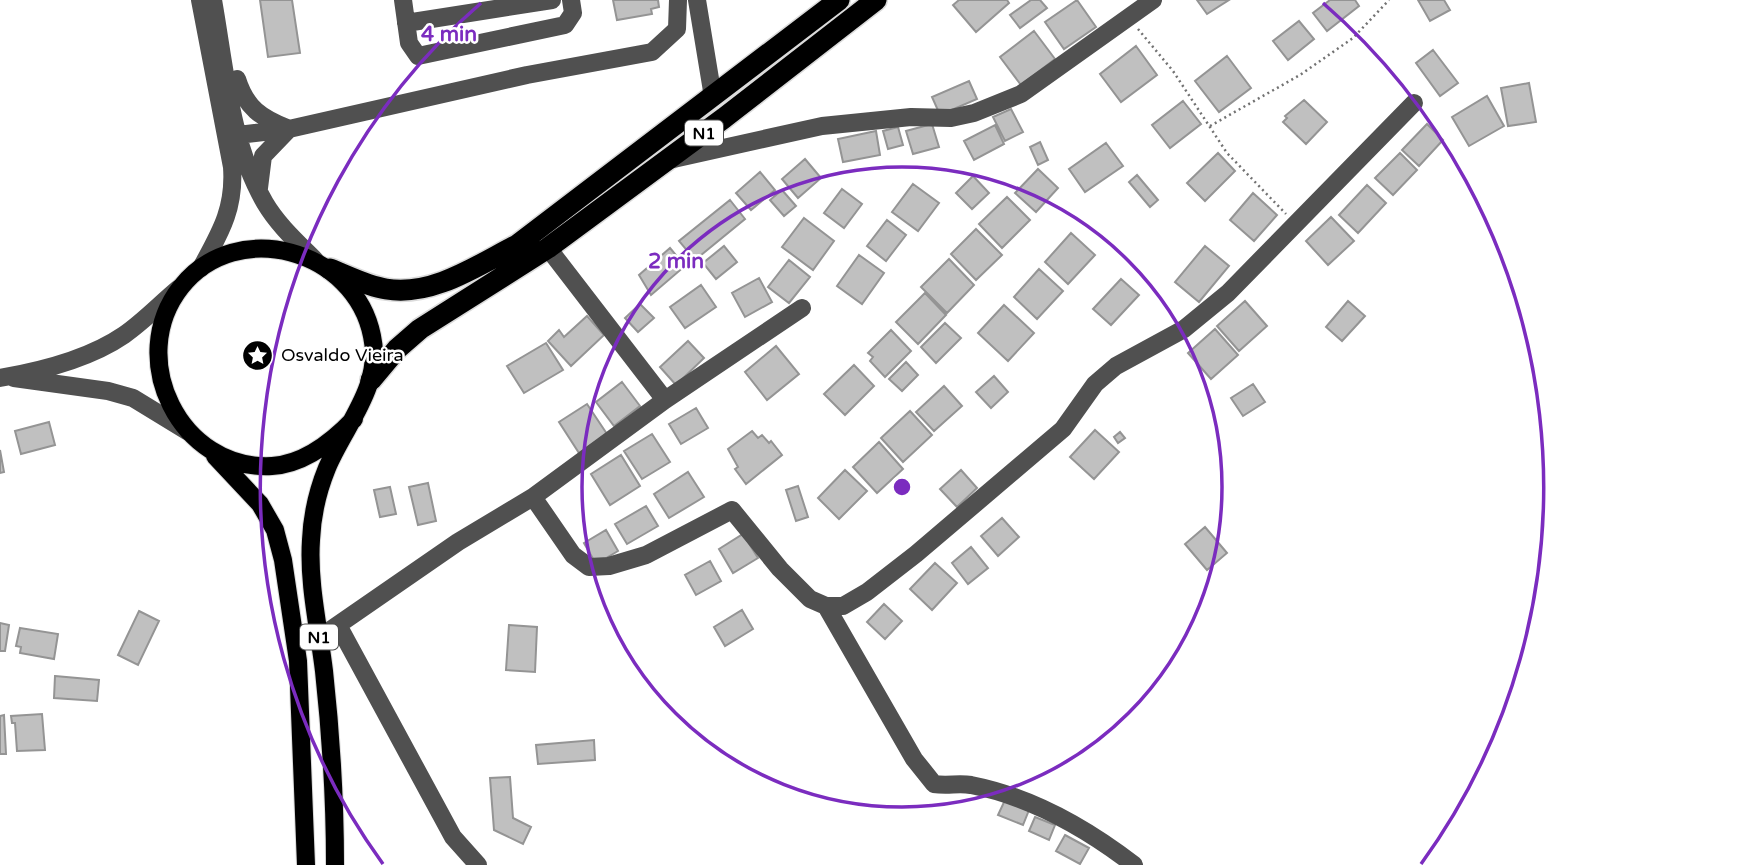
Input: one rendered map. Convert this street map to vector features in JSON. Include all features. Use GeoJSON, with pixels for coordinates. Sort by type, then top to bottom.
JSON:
{"type":"FeatureCollection","features":[{"type":"Feature","properties":{"kind":"highway","name":"N1"},"geometry":{"type":"LineString","coordinates":[[322,264],[385,289],[408,290],[429,286],[463,273],[538,231],[839,0]]}},
{"type":"Feature","properties":{"kind":"highway","name":"N1"},"geometry":{"type":"LineString","coordinates":[[371,380],[397,349],[420,329],[548,248],[876,0]]}},
{"type":"Feature","properties":{"kind":"main road"},"geometry":{"type":"LineString","coordinates":[[267,247],[288,250],[322,264],[354,295],[365,314],[373,337],[371,380],[354,418],[330,444],[290,462],[272,466],[231,459],[204,446],[187,431],[165,398],[158,374],[158,337],[163,318],[181,287],[201,268],[241,250],[267,247]]}},
{"type":"Feature","properties":{"kind":"main road","name":"N1"},"geometry":{"type":"LineString","coordinates":[[335,865],[332,755],[310,542],[326,469],[354,418]]}},
{"type":"Feature","properties":{"kind":"main road","name":"N1"},"geometry":{"type":"LineString","coordinates":[[204,446],[260,504],[275,530],[283,559],[298,661],[306,865]]}},
{"type":"Feature","properties":{"kind":"street"},"geometry":{"type":"LineString","coordinates":[[200,0],[232,167],[233,188],[232,204],[201,268]]}},
{"type":"Feature","properties":{"kind":"street"},"geometry":{"type":"LineString","coordinates":[[213,0],[238,135],[264,203],[284,229],[322,264]]}},
{"type":"Feature","properties":{"kind":"street"},"geometry":{"type":"LineString","coordinates":[[223,0],[243,98],[265,120],[289,129]]}},
{"type":"Feature","properties":{"kind":"street"},"geometry":{"type":"LineString","coordinates":[[403,0],[412,52],[418,56],[565,25],[573,12],[571,0]]}},
{"type":"Feature","properties":{"kind":"street"},"geometry":{"type":"LineString","coordinates":[[406,23],[487,6],[552,0]]}},
{"type":"Feature","properties":{"kind":"street"},"geometry":{"type":"LineString","coordinates":[[677,29],[678,0]]}},
{"type":"Feature","properties":{"kind":"street"},"geometry":{"type":"LineString","coordinates":[[697,0],[713,97]]}},
{"type":"Feature","properties":{"kind":"street"},"geometry":{"type":"LineString","coordinates":[[666,161],[822,126],[911,117],[951,118],[974,113],[1021,94],[1153,0]]}},
{"type":"Feature","properties":{"kind":"street"},"geometry":{"type":"LineString","coordinates":[[487,6],[493,41]]}},
{"type":"Feature","properties":{"kind":"street"},"geometry":{"type":"LineString","coordinates":[[238,135],[289,129],[527,75],[652,52],[677,29],[702,29]]}},
{"type":"Feature","properties":{"kind":"street"},"geometry":{"type":"LineString","coordinates":[[533,497],[573,555],[589,567],[609,566],[646,555],[732,510],[780,569],[810,599],[826,606],[842,606],[867,592],[916,554],[1063,429],[1095,384],[1116,366],[1184,329],[1228,293],[1414,103]]}},
{"type":"Feature","properties":{"kind":"street"},"geometry":{"type":"LineString","coordinates":[[259,188],[263,156],[289,129]]}},
{"type":"Feature","properties":{"kind":"street"},"geometry":{"type":"LineString","coordinates":[[548,248],[665,400]]}},
{"type":"Feature","properties":{"kind":"street"},"geometry":{"type":"LineString","coordinates":[[4,377],[97,350],[124,335],[181,287]]}},
{"type":"Feature","properties":{"kind":"street"},"geometry":{"type":"LineString","coordinates":[[319,638],[458,542],[533,497],[665,400],[802,308]]}},
{"type":"Feature","properties":{"kind":"street"},"geometry":{"type":"LineString","coordinates":[[4,377],[108,391],[133,398],[187,431]]}},
{"type":"Feature","properties":{"kind":"street"},"geometry":{"type":"LineString","coordinates":[[826,606],[914,759],[934,784],[968,784],[1016,799],[1092,832],[1134,865]]}},
{"type":"Feature","properties":{"kind":"street"},"geometry":{"type":"LineString","coordinates":[[338,625],[453,837],[478,865]]}},
{"type":"Feature","properties":{"kind":"path"},"geometry":{"type":"LineString","coordinates":[[1209,127],[1321,60],[1353,37],[1389,0]]}},
{"type":"Feature","properties":{"kind":"path"},"geometry":{"type":"LineString","coordinates":[[1129,18],[1173,71],[1227,153],[1295,222]]}},
{"type":"Feature","properties":{"kind":"building"},"geometry":{"type":"Polygon","coordinates":[[[260,0],[292,0],[300,53],[268,57],[260,0]]]}},
{"type":"Feature","properties":{"kind":"building"},"geometry":{"type":"Polygon","coordinates":[[[613,0],[658,0],[659,7],[651,9],[652,14],[617,20],[613,0]]]}},
{"type":"Feature","properties":{"kind":"building"},"geometry":{"type":"Polygon","coordinates":[[[959,0],[1007,0],[1009,3],[976,32],[953,5],[959,0]]]}},
{"type":"Feature","properties":{"kind":"building"},"geometry":{"type":"Polygon","coordinates":[[[1031,0],[1040,0],[1047,8],[1020,28],[1010,15],[1031,0]]]}},
{"type":"Feature","properties":{"kind":"building"},"geometry":{"type":"Polygon","coordinates":[[[1077,0],[1096,27],[1064,49],[1045,22],[1077,0]]]}},
{"type":"Feature","properties":{"kind":"building"},"geometry":{"type":"Polygon","coordinates":[[[1197,0],[1229,0],[1207,14],[1197,0]]]}},
{"type":"Feature","properties":{"kind":"building"},"geometry":{"type":"Polygon","coordinates":[[[1330,0],[1355,0],[1359,6],[1327,31],[1313,13],[1330,0]]]}},
{"type":"Feature","properties":{"kind":"building"},"geometry":{"type":"Polygon","coordinates":[[[1418,0],[1444,0],[1450,10],[1430,21],[1418,0]]]}},
{"type":"Feature","properties":{"kind":"building"},"geometry":{"type":"Polygon","coordinates":[[[1299,21],[1314,39],[1288,60],[1273,41],[1299,21]]]}},
{"type":"Feature","properties":{"kind":"building"},"geometry":{"type":"Polygon","coordinates":[[[1034,31],[1055,59],[1021,85],[1000,57],[1034,31]]]}},
{"type":"Feature","properties":{"kind":"building"},"geometry":{"type":"Polygon","coordinates":[[[1136,46],[1157,75],[1121,102],[1100,74],[1136,46]]]}},
{"type":"Feature","properties":{"kind":"building"},"geometry":{"type":"Polygon","coordinates":[[[1433,50],[1458,83],[1440,96],[1416,63],[1433,50]]]}},
{"type":"Feature","properties":{"kind":"building"},"geometry":{"type":"Polygon","coordinates":[[[1227,56],[1251,88],[1219,112],[1195,81],[1227,56]]]}},
{"type":"Feature","properties":{"kind":"building"},"geometry":{"type":"Polygon","coordinates":[[[969,81],[977,99],[940,115],[932,97],[969,81]]]}},
{"type":"Feature","properties":{"kind":"building"},"geometry":{"type":"Polygon","coordinates":[[[1529,83],[1536,122],[1508,126],[1501,88],[1529,83]]]}},
{"type":"Feature","properties":{"kind":"building"},"geometry":{"type":"Polygon","coordinates":[[[1487,96],[1504,126],[1469,146],[1452,117],[1487,96]]]}},
{"type":"Feature","properties":{"kind":"building"},"geometry":{"type":"Polygon","coordinates":[[[1304,100],[1327,122],[1306,144],[1283,122],[1287,118],[1285,116],[1304,100]]]}},
{"type":"Feature","properties":{"kind":"building"},"geometry":{"type":"Polygon","coordinates":[[[1183,101],[1201,124],[1170,148],[1152,125],[1183,101]]]}},
{"type":"Feature","properties":{"kind":"building"},"geometry":{"type":"Polygon","coordinates":[[[1011,109],[1023,132],[1005,141],[993,117],[1011,109]]]}},
{"type":"Feature","properties":{"kind":"building"},"geometry":{"type":"Polygon","coordinates":[[[932,124],[939,147],[913,154],[906,131],[932,124]]]}},
{"type":"Feature","properties":{"kind":"building"},"geometry":{"type":"Polygon","coordinates":[[[1427,124],[1443,140],[1419,166],[1402,150],[1427,124]]]}},
{"type":"Feature","properties":{"kind":"building"},"geometry":{"type":"Polygon","coordinates":[[[995,125],[1004,144],[974,160],[964,141],[995,125]]]}},
{"type":"Feature","properties":{"kind":"building"},"geometry":{"type":"Polygon","coordinates":[[[898,127],[903,145],[888,149],[883,131],[898,127]]]}},
{"type":"Feature","properties":{"kind":"building"},"geometry":{"type":"Polygon","coordinates":[[[876,131],[880,155],[843,162],[838,139],[876,131]]]}},
{"type":"Feature","properties":{"kind":"building"},"geometry":{"type":"Polygon","coordinates":[[[1040,142],[1048,160],[1038,165],[1030,147],[1040,142]]]}},
{"type":"Feature","properties":{"kind":"building"},"geometry":{"type":"Polygon","coordinates":[[[1106,143],[1123,166],[1085,192],[1069,169],[1106,143]]]}},
{"type":"Feature","properties":{"kind":"building"},"geometry":{"type":"Polygon","coordinates":[[[1218,153],[1235,171],[1205,201],[1187,183],[1218,153]]]}},
{"type":"Feature","properties":{"kind":"building"},"geometry":{"type":"Polygon","coordinates":[[[1400,153],[1417,170],[1393,195],[1375,178],[1400,153]]]}},
{"type":"Feature","properties":{"kind":"building"},"geometry":{"type":"Polygon","coordinates":[[[805,159],[821,178],[798,198],[782,179],[805,159]]]}},
{"type":"Feature","properties":{"kind":"building"},"geometry":{"type":"Polygon","coordinates":[[[1038,169],[1058,188],[1036,212],[1015,193],[1038,169]]]}},
{"type":"Feature","properties":{"kind":"building"},"geometry":{"type":"Polygon","coordinates":[[[760,172],[775,190],[751,210],[736,193],[760,172]]]}},
{"type":"Feature","properties":{"kind":"building"},"geometry":{"type":"Polygon","coordinates":[[[1137,175],[1158,200],[1150,207],[1129,182],[1137,175]]]}},
{"type":"Feature","properties":{"kind":"building"},"geometry":{"type":"Polygon","coordinates":[[[973,176],[989,193],[972,209],[956,193],[973,176]]]}},
{"type":"Feature","properties":{"kind":"building"},"geometry":{"type":"Polygon","coordinates":[[[913,184],[939,203],[918,231],[892,212],[913,184]]]}},
{"type":"Feature","properties":{"kind":"building"},"geometry":{"type":"Polygon","coordinates":[[[1367,185],[1386,203],[1358,233],[1339,215],[1367,185]]]}},
{"type":"Feature","properties":{"kind":"building"},"geometry":{"type":"Polygon","coordinates":[[[842,189],[862,204],[844,228],[824,213],[842,189]]]}},
{"type":"Feature","properties":{"kind":"building"},"geometry":{"type":"Polygon","coordinates":[[[782,190],[796,206],[784,216],[770,200],[782,190]]]}},
{"type":"Feature","properties":{"kind":"building"},"geometry":{"type":"Polygon","coordinates":[[[1253,193],[1277,215],[1254,241],[1230,220],[1253,193]]]}},
{"type":"Feature","properties":{"kind":"building"},"geometry":{"type":"Polygon","coordinates":[[[1007,197],[1030,220],[1002,248],[979,224],[1007,197]]]}},
{"type":"Feature","properties":{"kind":"building"},"geometry":{"type":"Polygon","coordinates":[[[730,200],[745,219],[695,260],[679,241],[730,200]]]}},
{"type":"Feature","properties":{"kind":"building"},"geometry":{"type":"Polygon","coordinates":[[[1331,217],[1354,241],[1328,265],[1306,241],[1331,217]]]}},
{"type":"Feature","properties":{"kind":"building"},"geometry":{"type":"Polygon","coordinates":[[[804,218],[834,241],[813,270],[782,247],[804,218]]]}},
{"type":"Feature","properties":{"kind":"building"},"geometry":{"type":"Polygon","coordinates":[[[887,220],[906,235],[886,261],[867,246],[887,220]]]}},
{"type":"Feature","properties":{"kind":"building"},"geometry":{"type":"Polygon","coordinates":[[[976,229],[1002,255],[976,280],[951,254],[976,229]]]}},
{"type":"Feature","properties":{"kind":"building"},"geometry":{"type":"Polygon","coordinates":[[[1071,233],[1095,255],[1068,284],[1045,262],[1071,233]]]}},
{"type":"Feature","properties":{"kind":"building"},"geometry":{"type":"Polygon","coordinates":[[[724,246],[737,262],[716,279],[703,263],[724,246]]]}},
{"type":"Feature","properties":{"kind":"building"},"geometry":{"type":"Polygon","coordinates":[[[1205,246],[1229,266],[1199,302],[1175,282],[1205,246]]]}},
{"type":"Feature","properties":{"kind":"building"},"geometry":{"type":"Polygon","coordinates":[[[670,248],[685,266],[651,295],[639,275],[670,248]]]}},
{"type":"Feature","properties":{"kind":"building"},"geometry":{"type":"Polygon","coordinates":[[[859,255],[884,273],[862,304],[837,286],[859,255]]]}},
{"type":"Feature","properties":{"kind":"building"},"geometry":{"type":"Polygon","coordinates":[[[949,259],[974,285],[947,313],[921,287],[949,259]]]}},
{"type":"Feature","properties":{"kind":"building"},"geometry":{"type":"Polygon","coordinates":[[[789,260],[810,277],[789,303],[768,287],[789,260]]]}},
{"type":"Feature","properties":{"kind":"building"},"geometry":{"type":"Polygon","coordinates":[[[1039,269],[1063,291],[1037,319],[1014,297],[1039,269]]]}},
{"type":"Feature","properties":{"kind":"building"},"geometry":{"type":"Polygon","coordinates":[[[759,278],[772,302],[745,317],[732,293],[759,278]]]}},
{"type":"Feature","properties":{"kind":"building"},"geometry":{"type":"Polygon","coordinates":[[[1121,279],[1139,295],[1111,325],[1093,309],[1121,279]]]}},
{"type":"Feature","properties":{"kind":"building"},"geometry":{"type":"Polygon","coordinates":[[[701,285],[716,307],[685,328],[670,307],[701,285]]]}},
{"type":"Feature","properties":{"kind":"building"},"geometry":{"type":"Polygon","coordinates":[[[925,293],[946,315],[918,344],[896,322],[925,293]]]}},
{"type":"Feature","properties":{"kind":"building"},"geometry":{"type":"Polygon","coordinates":[[[1245,301],[1267,326],[1239,351],[1217,326],[1245,301]]]}},
{"type":"Feature","properties":{"kind":"building"},"geometry":{"type":"Polygon","coordinates":[[[1348,301],[1365,316],[1342,341],[1326,327],[1348,301]]]}},
{"type":"Feature","properties":{"kind":"building"},"geometry":{"type":"Polygon","coordinates":[[[640,304],[654,318],[638,332],[625,318],[640,304]]]}},
{"type":"Feature","properties":{"kind":"building"},"geometry":{"type":"Polygon","coordinates":[[[1004,305],[1034,333],[1008,361],[978,333],[1004,305]]]}},
{"type":"Feature","properties":{"kind":"building"},"geometry":{"type":"Polygon","coordinates":[[[587,316],[604,335],[571,366],[548,341],[559,330],[564,337],[587,316]]]}},
{"type":"Feature","properties":{"kind":"building"},"geometry":{"type":"Polygon","coordinates":[[[945,323],[961,338],[936,363],[921,347],[945,323]]]}},
{"type":"Feature","properties":{"kind":"building"},"geometry":{"type":"Polygon","coordinates":[[[1215,329],[1238,355],[1211,379],[1188,353],[1215,329]]]}},
{"type":"Feature","properties":{"kind":"building"},"geometry":{"type":"Polygon","coordinates":[[[891,330],[911,351],[885,377],[870,361],[873,357],[868,353],[891,330]]]}},
{"type":"Feature","properties":{"kind":"building"},"geometry":{"type":"Polygon","coordinates":[[[688,341],[704,358],[676,385],[660,367],[688,341]]]}},
{"type":"Feature","properties":{"kind":"building"},"geometry":{"type":"Polygon","coordinates":[[[546,343],[563,370],[524,393],[507,366],[546,343]]]}},
{"type":"Feature","properties":{"kind":"building"},"geometry":{"type":"Polygon","coordinates":[[[776,346],[799,374],[767,400],[745,372],[776,346]]]}},
{"type":"Feature","properties":{"kind":"building"},"geometry":{"type":"Polygon","coordinates":[[[906,362],[918,375],[902,391],[889,379],[906,362]]]}},
{"type":"Feature","properties":{"kind":"building"},"geometry":{"type":"Polygon","coordinates":[[[854,365],[874,386],[845,415],[824,394],[854,365]]]}},
{"type":"Feature","properties":{"kind":"building"},"geometry":{"type":"Polygon","coordinates":[[[994,376],[1008,392],[991,408],[976,392],[994,376]]]}},
{"type":"Feature","properties":{"kind":"building"},"geometry":{"type":"Polygon","coordinates":[[[622,382],[640,406],[614,426],[596,402],[622,382]]]}},
{"type":"Feature","properties":{"kind":"building"},"geometry":{"type":"Polygon","coordinates":[[[1253,384],[1265,402],[1243,416],[1231,398],[1253,384]]]}},
{"type":"Feature","properties":{"kind":"building"},"geometry":{"type":"Polygon","coordinates":[[[944,386],[962,406],[934,431],[916,412],[944,386]]]}},
{"type":"Feature","properties":{"kind":"building"},"geometry":{"type":"Polygon","coordinates":[[[587,404],[607,434],[579,453],[559,422],[587,404]]]}},
{"type":"Feature","properties":{"kind":"building"},"geometry":{"type":"Polygon","coordinates":[[[696,408],[708,428],[681,444],[669,424],[696,408]]]}},
{"type":"Feature","properties":{"kind":"building"},"geometry":{"type":"Polygon","coordinates":[[[910,411],[932,435],[903,462],[881,438],[910,411]]]}},
{"type":"Feature","properties":{"kind":"building"},"geometry":{"type":"Polygon","coordinates":[[[49,422],[55,445],[21,454],[15,431],[49,422]]]}},
{"type":"Feature","properties":{"kind":"building"},"geometry":{"type":"Polygon","coordinates":[[[1095,430],[1119,452],[1094,479],[1070,457],[1095,430]]]}},
{"type":"Feature","properties":{"kind":"building"},"geometry":{"type":"Polygon","coordinates":[[[752,431],[758,438],[762,435],[769,443],[771,441],[782,455],[746,484],[735,469],[738,467],[728,449],[752,431]]]}},
{"type":"Feature","properties":{"kind":"building"},"geometry":{"type":"Polygon","coordinates":[[[1120,432],[1125,438],[1118,443],[1114,437],[1120,432]]]}},
{"type":"Feature","properties":{"kind":"building"},"geometry":{"type":"Polygon","coordinates":[[[652,434],[670,462],[642,479],[624,451],[652,434]]]}},
{"type":"Feature","properties":{"kind":"building"},"geometry":{"type":"Polygon","coordinates":[[[879,442],[903,469],[877,493],[853,467],[879,442]]]}},
{"type":"Feature","properties":{"kind":"building"},"geometry":{"type":"Polygon","coordinates":[[[0,450],[4,472],[0,473],[0,450]]]}},
{"type":"Feature","properties":{"kind":"building"},"geometry":{"type":"Polygon","coordinates":[[[621,455],[640,486],[610,505],[591,474],[621,455]]]}},
{"type":"Feature","properties":{"kind":"building"},"geometry":{"type":"Polygon","coordinates":[[[845,470],[867,491],[839,519],[818,498],[845,470]]]}},
{"type":"Feature","properties":{"kind":"building"},"geometry":{"type":"Polygon","coordinates":[[[961,470],[977,488],[957,507],[940,489],[961,470]]]}},
{"type":"Feature","properties":{"kind":"building"},"geometry":{"type":"Polygon","coordinates":[[[688,472],[704,497],[669,518],[654,494],[688,472]]]}},
{"type":"Feature","properties":{"kind":"building"},"geometry":{"type":"Polygon","coordinates":[[[428,483],[436,521],[418,525],[409,487],[428,483]]]}},
{"type":"Feature","properties":{"kind":"building"},"geometry":{"type":"Polygon","coordinates":[[[798,486],[808,517],[796,521],[786,490],[798,486]]]}},
{"type":"Feature","properties":{"kind":"building"},"geometry":{"type":"Polygon","coordinates":[[[390,487],[396,514],[380,517],[374,490],[390,487]]]}},
{"type":"Feature","properties":{"kind":"building"},"geometry":{"type":"Polygon","coordinates":[[[646,506],[658,526],[627,544],[615,524],[646,506]]]}},
{"type":"Feature","properties":{"kind":"building"},"geometry":{"type":"Polygon","coordinates":[[[1002,518],[1019,537],[998,556],[981,536],[1002,518]]]}},
{"type":"Feature","properties":{"kind":"building"},"geometry":{"type":"Polygon","coordinates":[[[1205,527],[1227,553],[1207,570],[1185,544],[1205,527]]]}},
{"type":"Feature","properties":{"kind":"building"},"geometry":{"type":"Polygon","coordinates":[[[606,530],[618,551],[596,564],[584,543],[606,530]]]}},
{"type":"Feature","properties":{"kind":"building"},"geometry":{"type":"Polygon","coordinates":[[[743,534],[758,558],[733,573],[719,549],[743,534]]]}},
{"type":"Feature","properties":{"kind":"building"},"geometry":{"type":"Polygon","coordinates":[[[971,547],[988,568],[968,584],[952,563],[971,547]]]}},
{"type":"Feature","properties":{"kind":"building"},"geometry":{"type":"Polygon","coordinates":[[[710,561],[721,581],[696,595],[685,575],[710,561]]]}},
{"type":"Feature","properties":{"kind":"building"},"geometry":{"type":"Polygon","coordinates":[[[935,563],[957,583],[932,610],[910,589],[935,563]]]}},
{"type":"Feature","properties":{"kind":"building"},"geometry":{"type":"Polygon","coordinates":[[[884,604],[902,621],[885,639],[867,622],[884,604]]]}},
{"type":"Feature","properties":{"kind":"building"},"geometry":{"type":"Polygon","coordinates":[[[742,610],[753,629],[725,646],[714,627],[742,610]]]}},
{"type":"Feature","properties":{"kind":"building"},"geometry":{"type":"Polygon","coordinates":[[[139,611],[159,621],[138,665],[118,655],[139,611]]]}},
{"type":"Feature","properties":{"kind":"building"},"geometry":{"type":"Polygon","coordinates":[[[0,623],[9,625],[5,651],[0,651],[0,623]]]}},
{"type":"Feature","properties":{"kind":"building"},"geometry":{"type":"Polygon","coordinates":[[[509,625],[537,627],[535,672],[506,670],[509,625]]]}},
{"type":"Feature","properties":{"kind":"building"},"geometry":{"type":"Polygon","coordinates":[[[20,628],[58,634],[54,659],[20,653],[21,647],[16,646],[20,628]]]}},
{"type":"Feature","properties":{"kind":"building"},"geometry":{"type":"Polygon","coordinates":[[[55,676],[99,680],[97,701],[54,698],[55,676]]]}},
{"type":"Feature","properties":{"kind":"building"},"geometry":{"type":"Polygon","coordinates":[[[42,714],[45,750],[17,751],[15,723],[12,723],[11,716],[42,714]]]}},
{"type":"Feature","properties":{"kind":"building"},"geometry":{"type":"Polygon","coordinates":[[[4,715],[6,754],[0,754],[0,716],[4,715]]]}},
{"type":"Feature","properties":{"kind":"building"},"geometry":{"type":"Polygon","coordinates":[[[594,740],[595,760],[538,764],[536,745],[594,740]]]}},
{"type":"Feature","properties":{"kind":"building"},"geometry":{"type":"Polygon","coordinates":[[[510,777],[513,818],[531,827],[523,844],[494,830],[490,778],[510,777]]]}},
{"type":"Feature","properties":{"kind":"building"},"geometry":{"type":"Polygon","coordinates":[[[1005,800],[1029,810],[1023,825],[998,815],[1005,800]]]}},
{"type":"Feature","properties":{"kind":"building"},"geometry":{"type":"Polygon","coordinates":[[[1035,817],[1055,825],[1049,840],[1029,831],[1035,817]]]}},
{"type":"Feature","properties":{"kind":"building"},"geometry":{"type":"Polygon","coordinates":[[[1065,835],[1089,848],[1080,864],[1056,851],[1065,835]]]}},
{"type":"Feature","properties":{"kind":"place","name":"Osvaldo Vieira"},"geometry":{"type":"Point","coordinates":[258,355]}}]}
